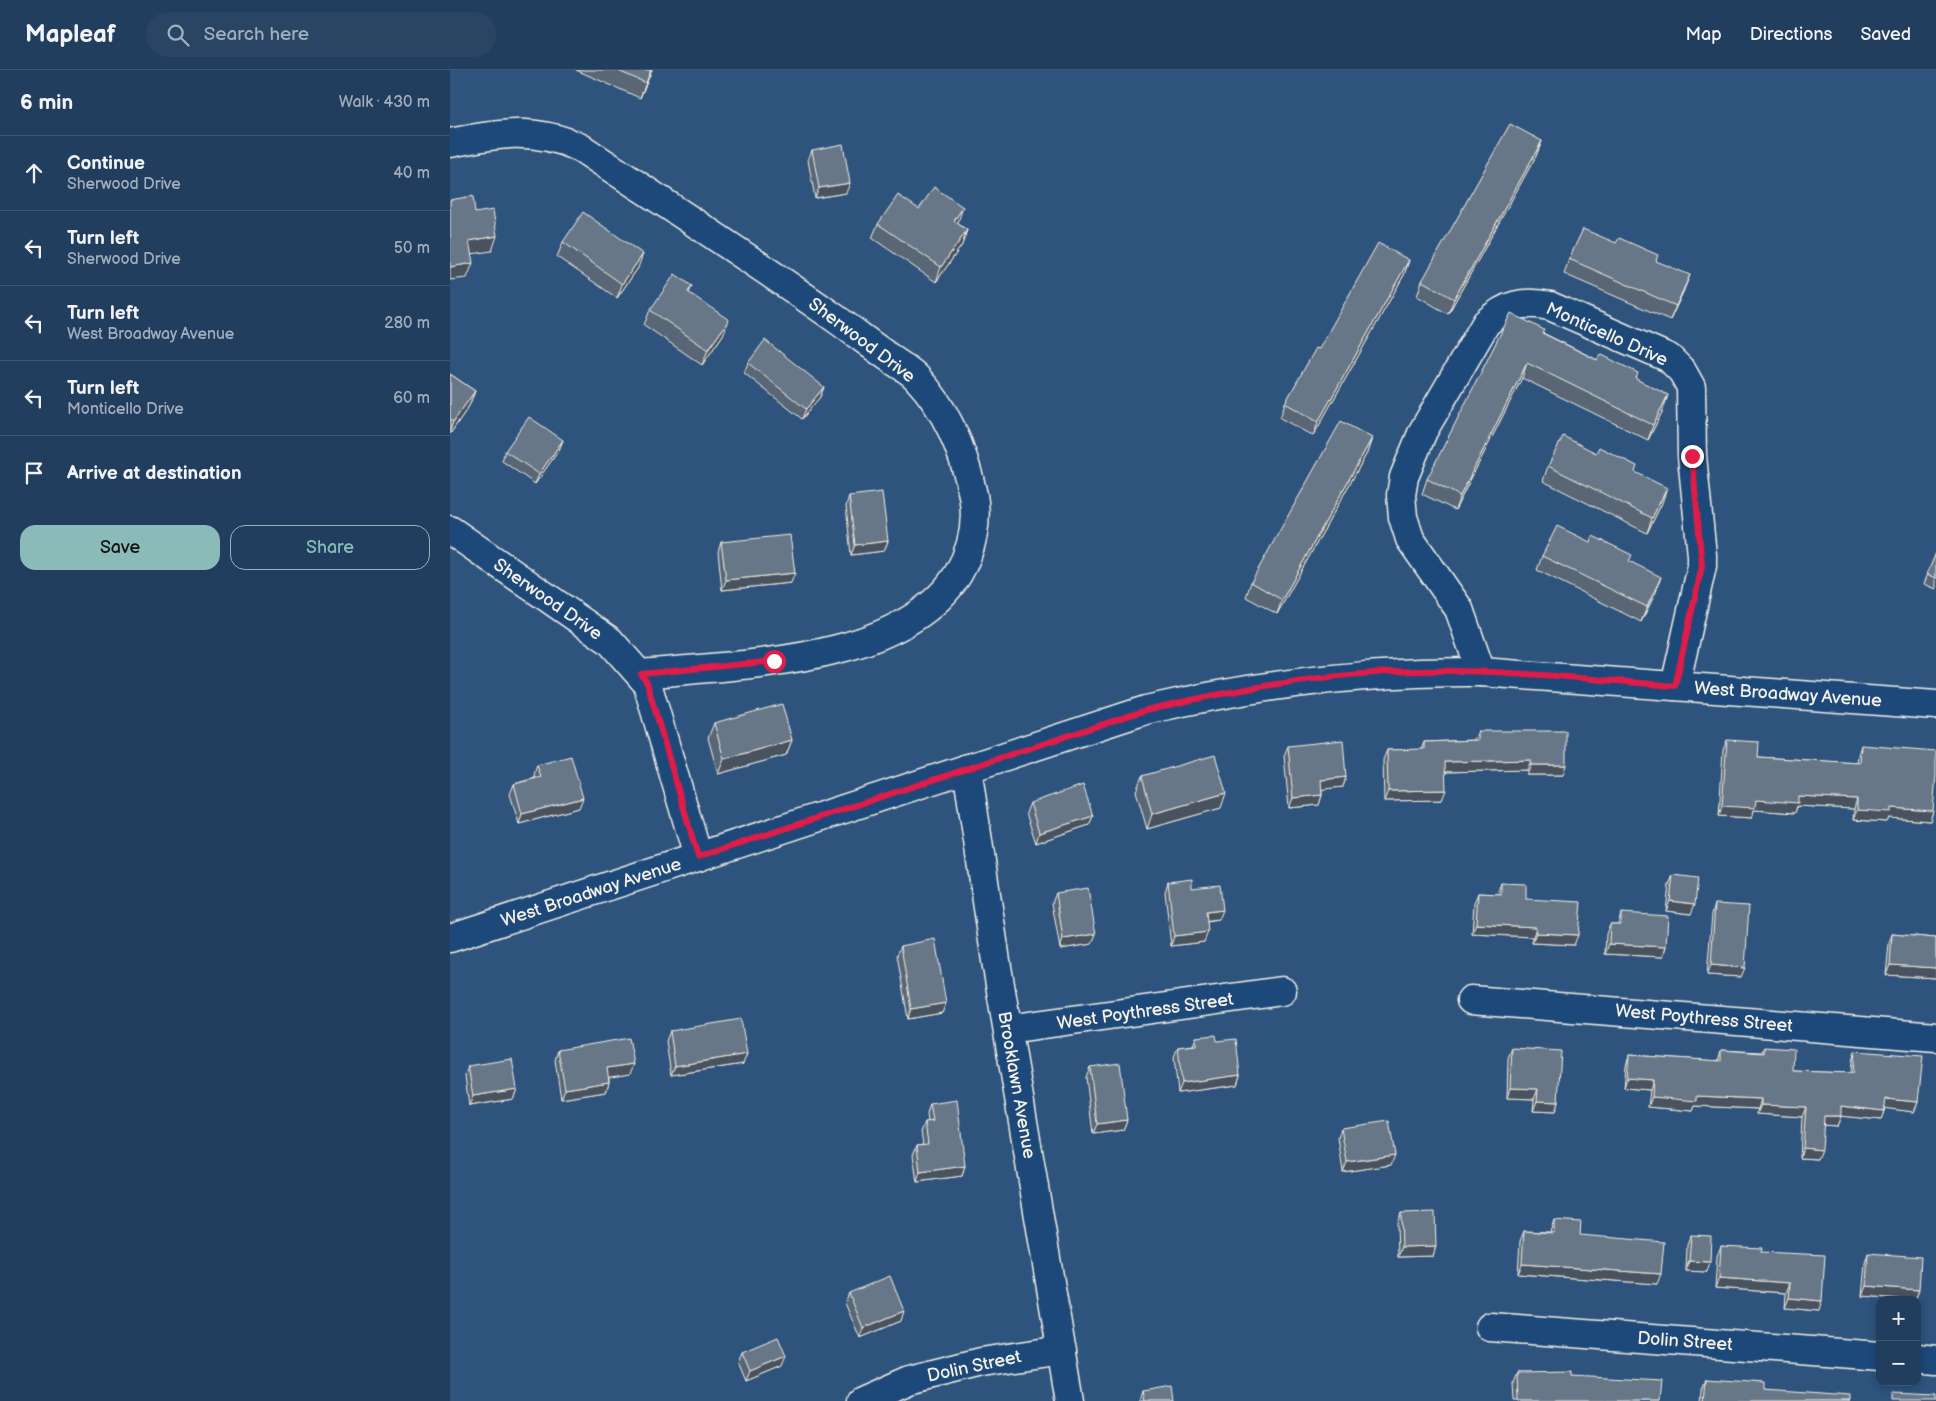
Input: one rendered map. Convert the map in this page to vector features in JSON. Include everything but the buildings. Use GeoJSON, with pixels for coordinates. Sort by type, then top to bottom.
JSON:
{"type":"FeatureCollection","features":[{"type":"Feature","properties":{"kind":"street","name":"Sherwood Drive"},"geometry":{"type":"LineString","coordinates":[[450,143],[516,132],[544,135],[581,148],[811,301],[916,377],[939,405],[956,438],[969,477],[974,502],[975,523],[971,544],[964,563],[952,583],[932,605],[909,622],[882,636],[829,651],[774,661],[641,674]]}},
{"type":"Feature","properties":{"kind":"street","name":"Monticello Drive"},"geometry":{"type":"LineString","coordinates":[[1481,672],[1459,609],[1410,539],[1403,517],[1401,495],[1404,477],[1422,431],[1486,324],[1499,311],[1512,305],[1533,302],[1550,306],[1669,358],[1682,371],[1691,387],[1692,456],[1702,566],[1675,686]]}},
{"type":"Feature","properties":{"kind":"street","name":"Sherwood Drive"},"geometry":{"type":"LineString","coordinates":[[450,530],[610,641],[641,674],[647,683],[698,857]]}},
{"type":"Feature","properties":{"kind":"street","name":"West Broadway Avenue"},"geometry":{"type":"LineString","coordinates":[[450,938],[1146,710],[1212,695],[1332,677],[1414,671],[1481,672],[1936,705]]}},
{"type":"Feature","properties":{"kind":"street","name":"Brooklawn Avenue"},"geometry":{"type":"LineString","coordinates":[[967,768],[1070,1401]]}},
{"type":"Feature","properties":{"kind":"street","name":"West Poythress Street"},"geometry":{"type":"LineString","coordinates":[[1008,1029],[1282,991]]}},
{"type":"Feature","properties":{"kind":"street","name":"West Poythress Street"},"geometry":{"type":"LineString","coordinates":[[1471,1000],[1936,1037]]}},
{"type":"Feature","properties":{"kind":"street","name":"Dolin Street"},"geometry":{"type":"LineString","coordinates":[[1490,1327],[1876,1356]]}},
{"type":"Feature","properties":{"kind":"street","name":"Dolin Street"},"geometry":{"type":"LineString","coordinates":[[861,1401],[909,1380],[981,1362],[1062,1350]]}},
{"type":"Feature","properties":{"kind":"street"},"geometry":{"type":"LineString","coordinates":[[1921,1358],[1936,1360]]}},
{"type":"Feature","properties":{"kind":"route"},"geometry":{"type":"LineString","coordinates":[[774,661],[641,674],[647,683],[698,857],[1146,710],[1212,695],[1332,677],[1414,671],[1481,672],[1675,686],[1702,566],[1692,456]]}}]}
